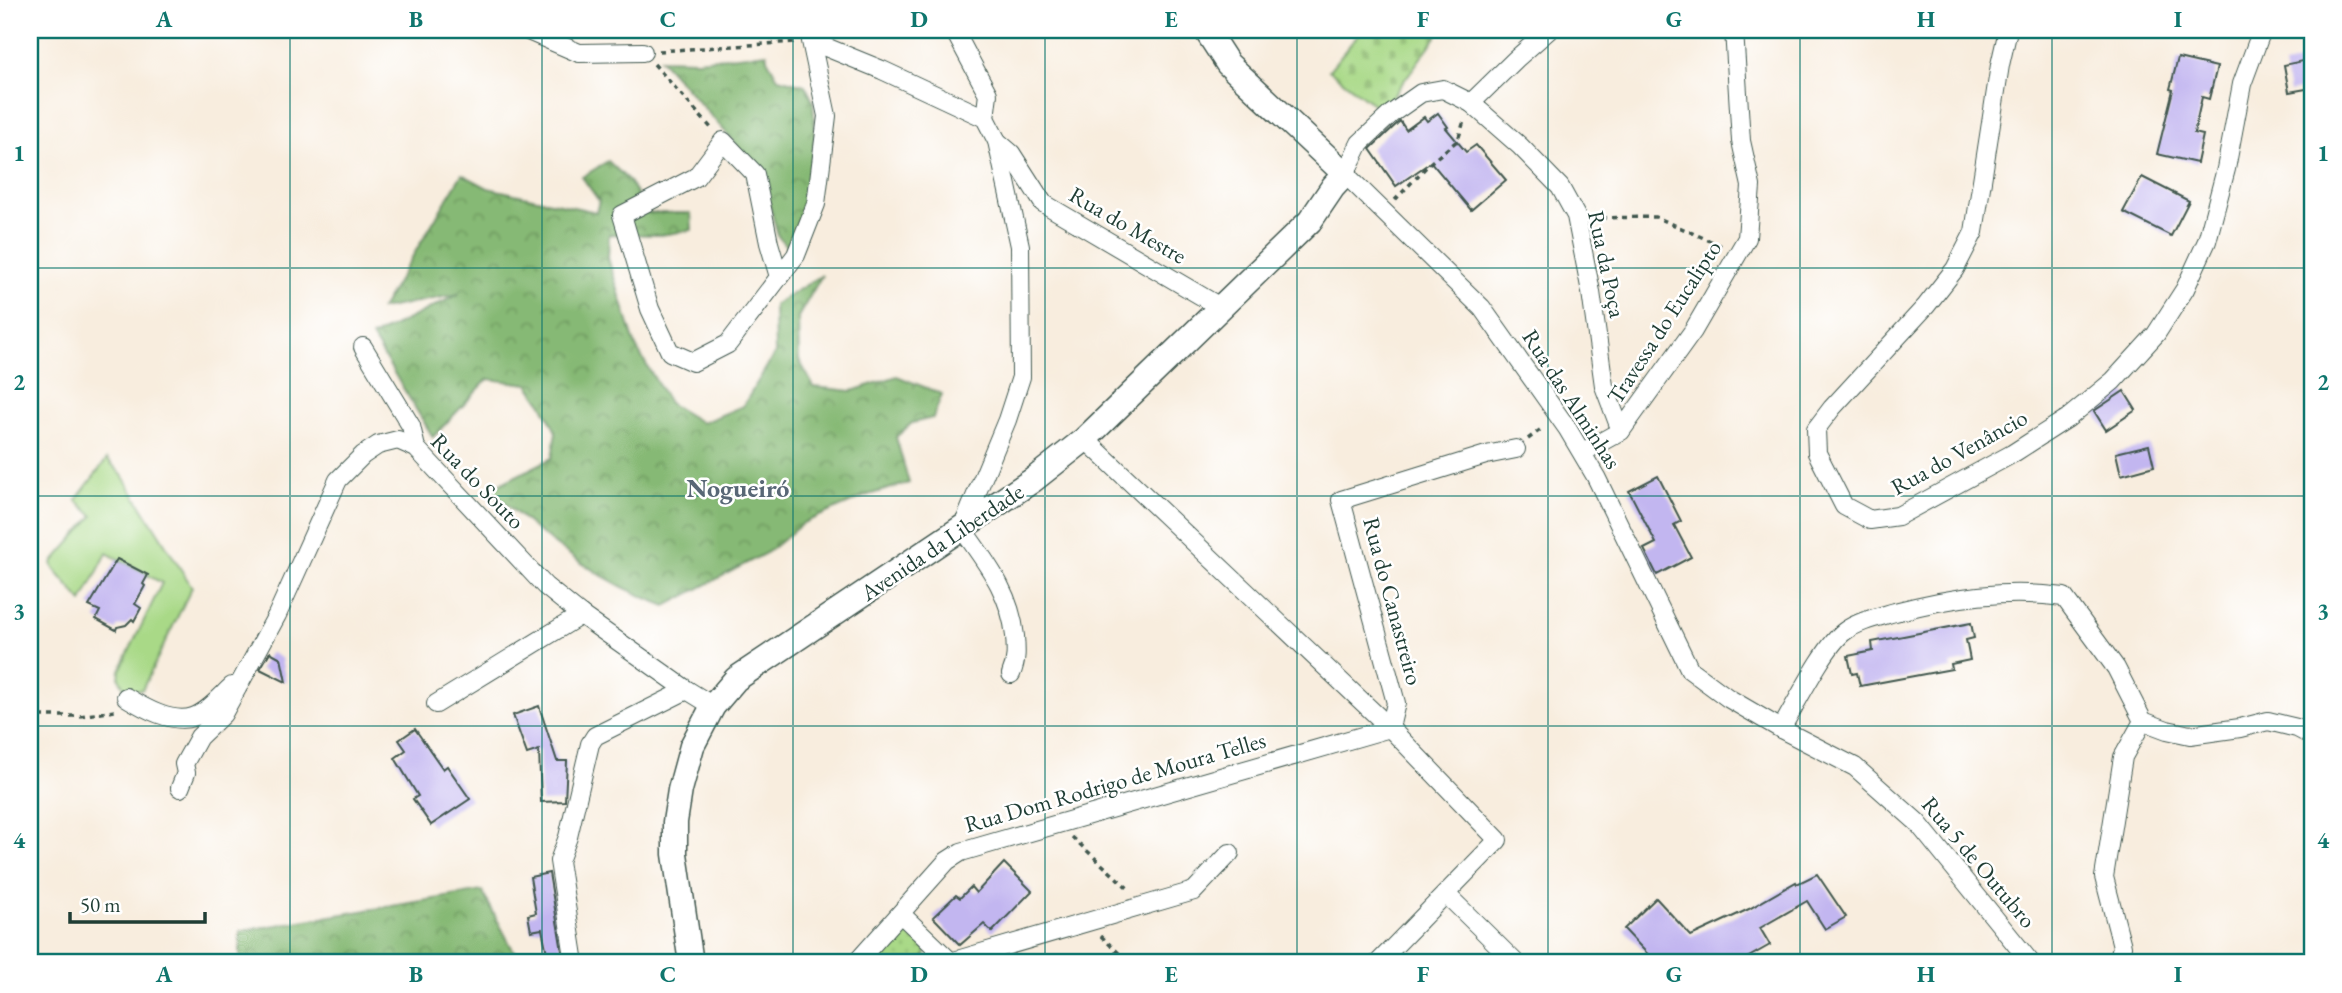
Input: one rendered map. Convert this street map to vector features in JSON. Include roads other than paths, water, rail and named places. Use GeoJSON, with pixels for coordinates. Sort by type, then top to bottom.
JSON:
{"type":"FeatureCollection","features":[{"type":"Feature","properties":{"kind":"street"},"geometry":{"type":"LineString","coordinates":[[526,30],[579,53],[643,52]]}},
{"type":"Feature","properties":{"kind":"street"},"geometry":{"type":"LineString","coordinates":[[954,30],[988,94],[985,118],[997,141],[1020,246],[1021,377],[1007,420],[962,527],[998,580],[1008,601],[1016,646],[1016,657],[1010,674]]}},
{"type":"Feature","properties":{"kind":"street"},"geometry":{"type":"LineString","coordinates":[[1206,30],[1228,64],[1345,174]]}},
{"type":"Feature","properties":{"kind":"street"},"geometry":{"type":"LineString","coordinates":[[1471,103],[1549,30]]}},
{"type":"Feature","properties":{"kind":"street","name":"Travessa do Eucalipto"},"geometry":{"type":"LineString","coordinates":[[1583,452],[1621,431],[1693,331],[1748,238],[1751,186],[1741,141],[1734,30]]}},
{"type":"Feature","properties":{"kind":"street","name":"Rua do Venâncio"},"geometry":{"type":"LineString","coordinates":[[2008,30],[1974,232],[1948,278],[1816,429],[1817,453],[1844,506],[1870,520],[1898,516],[2012,454],[2068,418],[2113,381],[2155,334],[2185,289],[2207,241],[2226,169],[2242,84],[2262,30]]}},
{"type":"Feature","properties":{"kind":"street"},"geometry":{"type":"LineString","coordinates":[[779,277],[755,174],[723,141],[696,177],[622,215],[650,309],[670,352],[693,362],[727,344],[796,256],[816,204],[827,116],[811,41],[882,70],[985,118]]}},
{"type":"Feature","properties":{"kind":"street","name":"Rua da Poça"},"geometry":{"type":"LineString","coordinates":[[1345,174],[1360,143],[1391,114],[1421,93],[1443,89],[1471,103],[1520,146],[1560,187],[1576,216],[1591,292],[1604,386],[1621,431]]}},
{"type":"Feature","properties":{"kind":"street","name":"Rua do Mestre"},"geometry":{"type":"LineString","coordinates":[[997,141],[1012,153],[1043,203],[1220,307]]}},
{"type":"Feature","properties":{"kind":"street","name":"Rua das Alminhas"},"geometry":{"type":"LineString","coordinates":[[1345,174],[1482,308],[1558,416],[1583,452],[1690,670],[1728,698],[1781,729]]}},
{"type":"Feature","properties":{"kind":"street","name":"Avenida da Liberdade"},"geometry":{"type":"LineString","coordinates":[[691,963],[675,854],[675,822],[680,790],[692,746],[713,706],[736,679],[1033,480],[1085,439],[1310,221],[1345,174]]}},
{"type":"Feature","properties":{"kind":"street"},"geometry":{"type":"LineString","coordinates":[[363,347],[411,425],[416,448]]}},
{"type":"Feature","properties":{"kind":"street"},"geometry":{"type":"LineString","coordinates":[[1085,439],[1390,729],[1498,840],[1378,963]]}},
{"type":"Feature","properties":{"kind":"street","name":"Rua do Souto"},"geometry":{"type":"LineString","coordinates":[[180,788],[186,774],[184,764],[200,737],[223,714],[277,615],[338,480],[363,455],[378,445],[398,440],[416,448],[545,586],[713,706]]}},
{"type":"Feature","properties":{"kind":"street","name":"Rua do Canastreiro"},"geometry":{"type":"LineString","coordinates":[[1390,729],[1396,703],[1341,500],[1486,455],[1516,449]]}},
{"type":"Feature","properties":{"kind":"street"},"geometry":{"type":"LineString","coordinates":[[1781,729],[1827,651],[1844,632],[1869,619],[1935,602],[2029,592],[2064,597],[2116,668],[2143,721],[2190,735],[2268,721],[2297,728],[2312,736]]}},
{"type":"Feature","properties":{"kind":"street"},"geometry":{"type":"LineString","coordinates":[[436,704],[582,615]]}},
{"type":"Feature","properties":{"kind":"street","name":"Rua do Souto"},"geometry":{"type":"LineString","coordinates":[[133,701],[181,719],[195,717],[243,677]]}},
{"type":"Feature","properties":{"kind":"street"},"geometry":{"type":"LineString","coordinates":[[575,963],[559,861],[568,837],[590,744],[595,736],[687,690]]}},
{"type":"Feature","properties":{"kind":"street"},"geometry":{"type":"LineString","coordinates":[[2118,963],[2122,946],[2104,877],[2123,757],[2143,721]]}},
{"type":"Feature","properties":{"kind":"street","name":"Rua Dom Rodrigo de Moura Telles"},"geometry":{"type":"LineString","coordinates":[[856,963],[947,861],[961,852],[1390,729]]}},
{"type":"Feature","properties":{"kind":"street","name":"Rua 5 de Outubro"},"geometry":{"type":"LineString","coordinates":[[1781,729],[1855,767],[1917,822],[2031,963]]}},
{"type":"Feature","properties":{"kind":"street"},"geometry":{"type":"LineString","coordinates":[[901,914],[949,963],[1194,891],[1230,853]]}},
{"type":"Feature","properties":{"kind":"street"},"geometry":{"type":"LineString","coordinates":[[1447,894],[1516,963]]}},
{"type":"Feature","properties":{"kind":"district","name":"Nogueiró"},"geometry":{"type":"Point","coordinates":[738,488]}}]}
